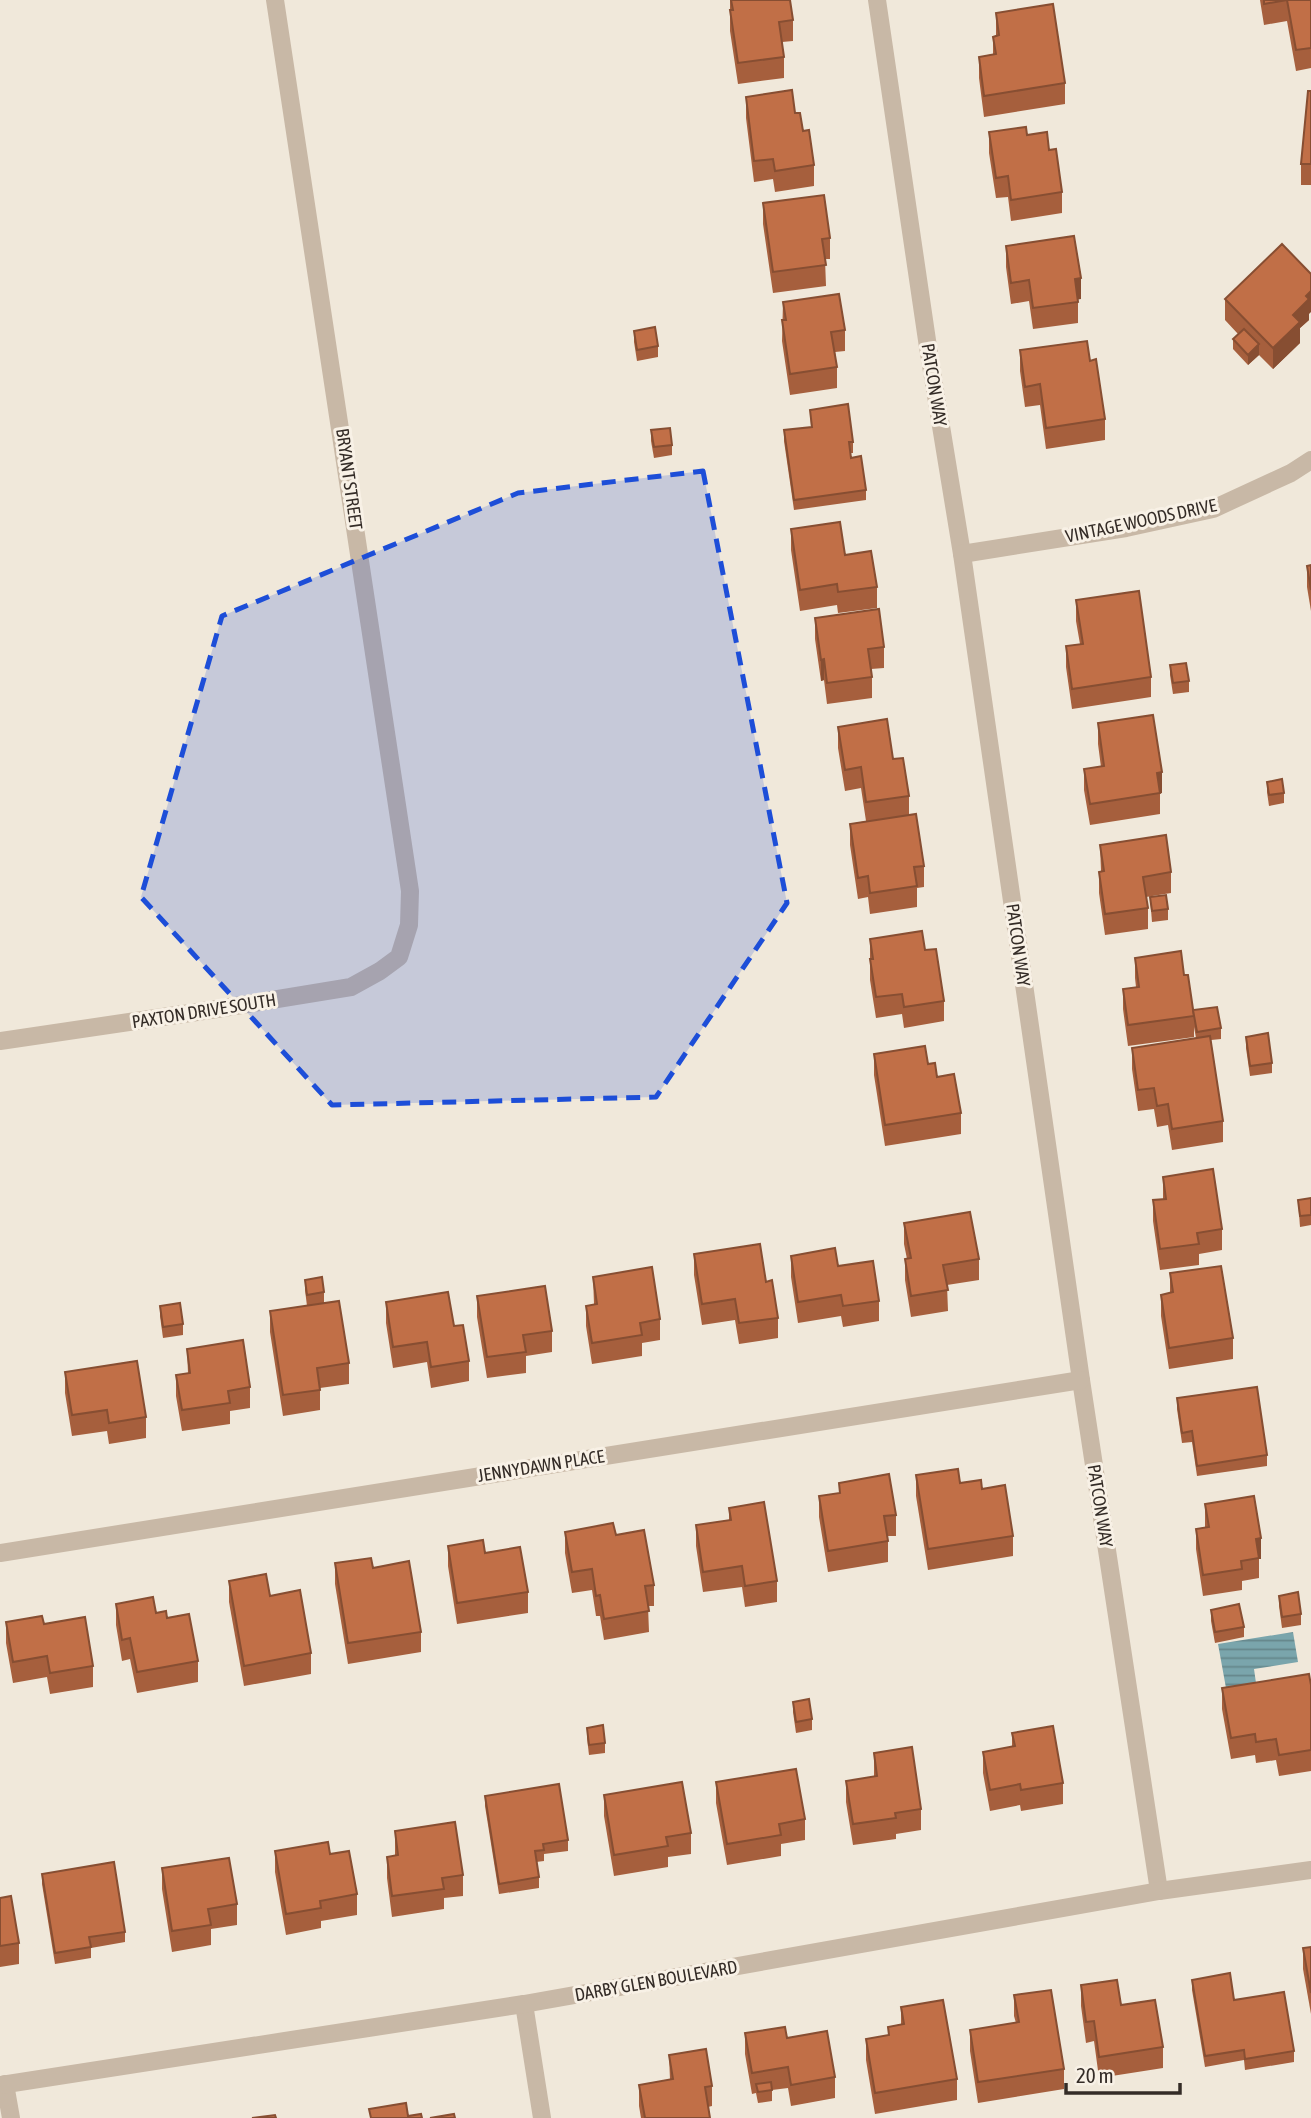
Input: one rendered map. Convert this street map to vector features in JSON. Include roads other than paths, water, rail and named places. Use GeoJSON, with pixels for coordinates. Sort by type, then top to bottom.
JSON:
{"type":"FeatureCollection","features":[{"type":"Feature","properties":{"kind":"street","name":"BRYANT STREET"},"geometry":{"type":"LineString","coordinates":[[275,0],[410,891],[409,925],[399,957]]}},
{"type":"Feature","properties":{"kind":"street","name":"PATCON WAY"},"geometry":{"type":"LineString","coordinates":[[877,0],[928,347],[962,554],[1081,1380],[1159,1891]]}},
{"type":"Feature","properties":{"kind":"street","name":"VINTAGE WOODS DRIVE"},"geometry":{"type":"LineString","coordinates":[[962,554],[1126,528],[1213,509],[1291,473],[1311,460]]}},
{"type":"Feature","properties":{"kind":"street","name":"PAXTON DRIVE SOUTH"},"geometry":{"type":"LineString","coordinates":[[0,1041],[351,987],[399,957]]}},
{"type":"Feature","properties":{"kind":"street","name":"JENNYDAWN PLACE"},"geometry":{"type":"LineString","coordinates":[[0,1551],[1081,1380]]}},
{"type":"Feature","properties":{"kind":"street","name":"DARBY GLEN BOULEVARD"},"geometry":{"type":"LineString","coordinates":[[3,2084],[524,2004],[1159,1891],[1311,1870]]}},
{"type":"Feature","properties":{"kind":"street"},"geometry":{"type":"LineString","coordinates":[[524,2004],[542,2118]]}},
{"type":"Feature","properties":{"kind":"street"},"geometry":{"type":"LineString","coordinates":[[3,2084],[10,2118]]}},
{"type":"Feature","properties":{"kind":"water"},"geometry":{"type":"Polygon","coordinates":[[[1293,1632],[1298,1662],[1254,1669],[1256,1683],[1247,1684],[1248,1692],[1235,1693],[1234,1686],[1226,1688],[1218,1644],[1293,1632]]]}}]}
